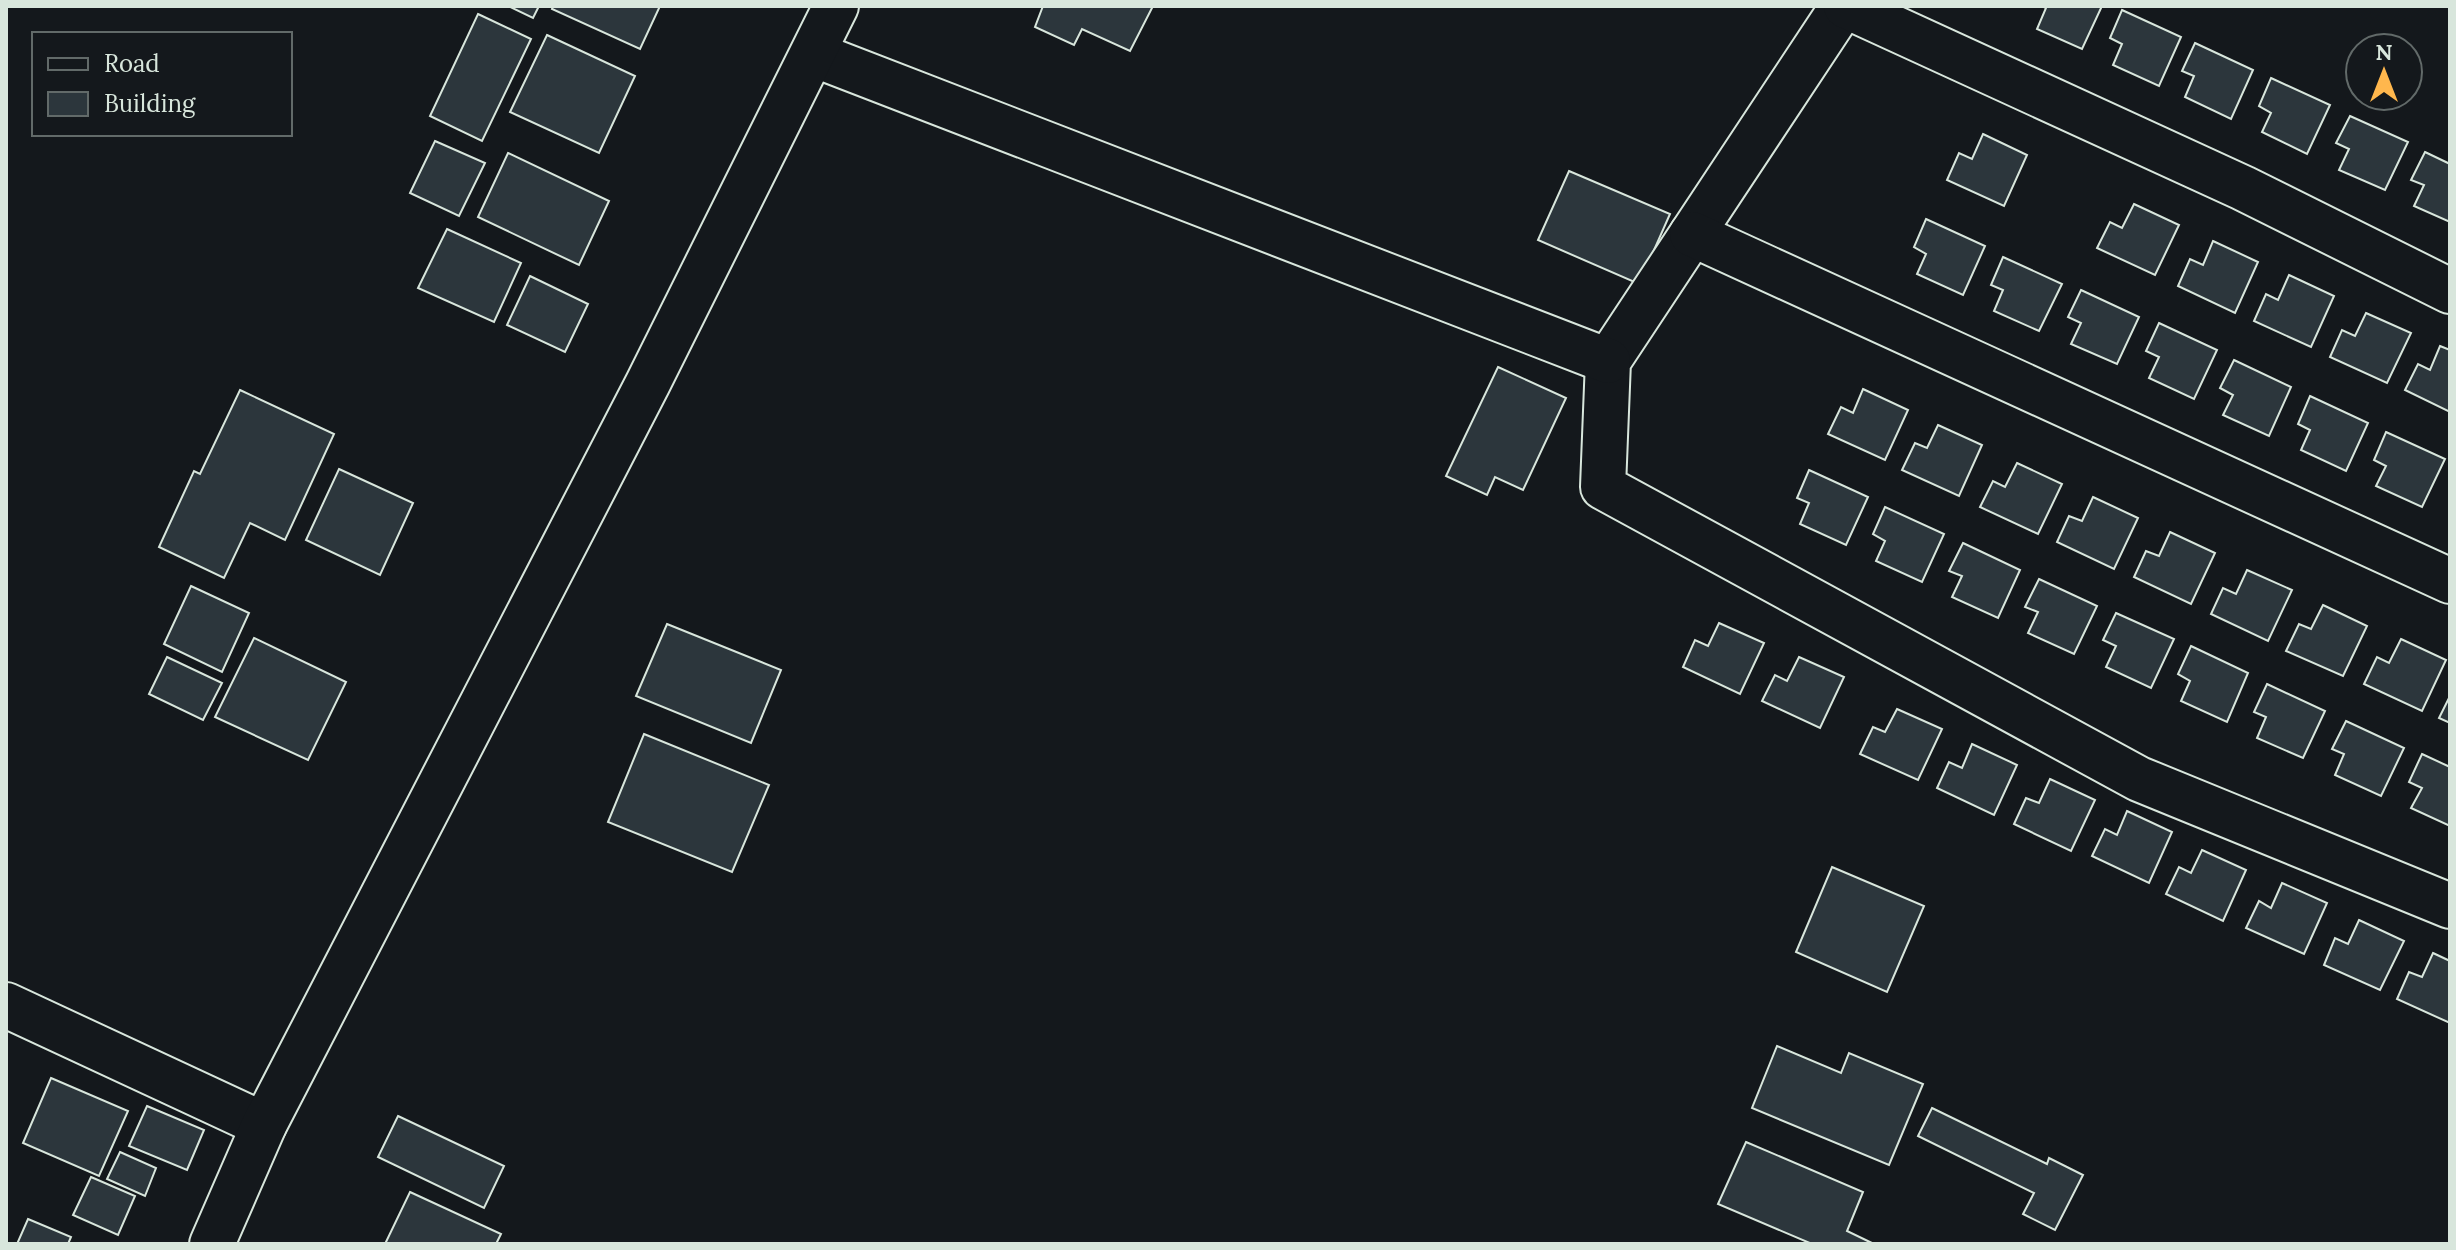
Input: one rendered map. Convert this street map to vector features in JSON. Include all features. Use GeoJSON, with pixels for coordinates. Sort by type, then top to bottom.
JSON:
{"type":"FeatureCollection","features":[{"type":"Feature","properties":{"kind":"street"},"geometry":{"type":"LineString","coordinates":[[212,1244],[264,1125],[648,383],[836,6]]}},
{"type":"Feature","properties":{"kind":"street"},"geometry":{"type":"LineString","coordinates":[[2450,291],[2243,188],[1844,6],[1608,361],[1603,487],[2139,779],[2450,906]]}},
{"type":"Feature","properties":{"kind":"street"},"geometry":{"type":"LineString","coordinates":[[813,54],[1608,361]]}},
{"type":"Feature","properties":{"kind":"street"},"geometry":{"type":"LineString","coordinates":[[1692,234],[2450,581]]}},
{"type":"Feature","properties":{"kind":"street"},"geometry":{"type":"LineString","coordinates":[[6,1005],[264,1125]]}},
{"type":"Feature","properties":{"kind":"building"},"geometry":{"type":"Polygon","coordinates":[[[508,6],[539,6],[533,18],[508,6]]]}},
{"type":"Feature","properties":{"kind":"building"},"geometry":{"type":"Polygon","coordinates":[[[553,6],[660,6],[640,49],[552,9],[553,6]]]}},
{"type":"Feature","properties":{"kind":"building"},"geometry":{"type":"Polygon","coordinates":[[[1043,6],[1153,6],[1130,51],[1082,29],[1074,45],[1035,27],[1043,6]]]}},
{"type":"Feature","properties":{"kind":"building"},"geometry":{"type":"Polygon","coordinates":[[[2042,6],[2102,6],[2082,49],[2037,29],[2046,8],[2042,6]]]}},
{"type":"Feature","properties":{"kind":"building"},"geometry":{"type":"Polygon","coordinates":[[[2122,10],[2181,37],[2159,86],[2113,65],[2122,44],[2110,38],[2122,10]]]}},
{"type":"Feature","properties":{"kind":"building"},"geometry":{"type":"Polygon","coordinates":[[[478,14],[531,39],[482,141],[430,116],[478,14]]]}},
{"type":"Feature","properties":{"kind":"building"},"geometry":{"type":"Polygon","coordinates":[[[547,35],[635,76],[599,153],[510,112],[547,35]]]}},
{"type":"Feature","properties":{"kind":"building"},"geometry":{"type":"Polygon","coordinates":[[[2195,43],[2253,70],[2231,119],[2185,97],[2194,76],[2182,71],[2195,43]]]}},
{"type":"Feature","properties":{"kind":"building"},"geometry":{"type":"Polygon","coordinates":[[[2271,78],[2330,105],[2307,154],[2262,132],[2271,113],[2259,106],[2271,78]]]}},
{"type":"Feature","properties":{"kind":"building"},"geometry":{"type":"Polygon","coordinates":[[[2350,116],[2408,142],[2385,190],[2339,170],[2349,149],[2336,143],[2350,116]]]}},
{"type":"Feature","properties":{"kind":"building"},"geometry":{"type":"Polygon","coordinates":[[[1983,134],[2027,155],[2004,206],[1947,180],[1959,153],[1972,159],[1983,134]]]}},
{"type":"Feature","properties":{"kind":"building"},"geometry":{"type":"Polygon","coordinates":[[[435,141],[485,163],[459,216],[410,193],[435,141]]]}},
{"type":"Feature","properties":{"kind":"building"},"geometry":{"type":"Polygon","coordinates":[[[2425,152],[2450,164],[2450,222],[2414,206],[2424,185],[2411,180],[2425,152]]]}},
{"type":"Feature","properties":{"kind":"building"},"geometry":{"type":"Polygon","coordinates":[[[508,153],[609,201],[579,265],[478,217],[508,153]]]}},
{"type":"Feature","properties":{"kind":"building"},"geometry":{"type":"Polygon","coordinates":[[[1569,171],[1670,214],[1639,284],[1538,240],[1569,171]]]}},
{"type":"Feature","properties":{"kind":"building"},"geometry":{"type":"Polygon","coordinates":[[[2134,204],[2179,225],[2155,275],[2097,248],[2110,222],[2122,228],[2134,204]]]}},
{"type":"Feature","properties":{"kind":"building"},"geometry":{"type":"Polygon","coordinates":[[[1926,219],[1985,246],[1963,295],[1917,274],[1926,254],[1914,247],[1926,219]]]}},
{"type":"Feature","properties":{"kind":"building"},"geometry":{"type":"Polygon","coordinates":[[[447,229],[521,263],[494,322],[418,288],[447,229]]]}},
{"type":"Feature","properties":{"kind":"building"},"geometry":{"type":"Polygon","coordinates":[[[2213,241],[2258,262],[2235,313],[2178,286],[2190,259],[2203,265],[2213,241]]]}},
{"type":"Feature","properties":{"kind":"building"},"geometry":{"type":"Polygon","coordinates":[[[2003,257],[2062,284],[2039,331],[1994,311],[2003,290],[1991,285],[2003,257]]]}},
{"type":"Feature","properties":{"kind":"building"},"geometry":{"type":"Polygon","coordinates":[[[2289,275],[2334,296],[2311,347],[2254,321],[2266,294],[2278,300],[2289,275]]]}},
{"type":"Feature","properties":{"kind":"building"},"geometry":{"type":"Polygon","coordinates":[[[530,276],[588,304],[565,352],[507,325],[530,276]]]}},
{"type":"Feature","properties":{"kind":"building"},"geometry":{"type":"Polygon","coordinates":[[[2081,290],[2139,317],[2117,364],[2071,344],[2081,323],[2068,317],[2081,290]]]}},
{"type":"Feature","properties":{"kind":"building"},"geometry":{"type":"Polygon","coordinates":[[[2366,313],[2411,333],[2387,383],[2330,357],[2342,330],[2355,336],[2366,313]]]}},
{"type":"Feature","properties":{"kind":"building"},"geometry":{"type":"Polygon","coordinates":[[[2159,323],[2217,350],[2194,399],[2149,378],[2159,357],[2146,351],[2159,323]]]}},
{"type":"Feature","properties":{"kind":"building"},"geometry":{"type":"Polygon","coordinates":[[[2440,346],[2450,350],[2450,412],[2405,390],[2418,364],[2430,370],[2440,346]]]}},
{"type":"Feature","properties":{"kind":"building"},"geometry":{"type":"Polygon","coordinates":[[[2234,360],[2291,387],[2269,436],[2223,415],[2233,395],[2220,388],[2234,360]]]}},
{"type":"Feature","properties":{"kind":"building"},"geometry":{"type":"Polygon","coordinates":[[[1498,367],[1566,398],[1523,490],[1495,477],[1487,495],[1446,476],[1498,367]]]}},
{"type":"Feature","properties":{"kind":"building"},"geometry":{"type":"Polygon","coordinates":[[[1863,389],[1908,410],[1885,460],[1828,434],[1841,407],[1853,413],[1863,389]]]}},
{"type":"Feature","properties":{"kind":"building"},"geometry":{"type":"Polygon","coordinates":[[[240,390],[334,434],[285,540],[250,523],[224,578],[159,547],[194,471],[200,474],[240,390]]]}},
{"type":"Feature","properties":{"kind":"building"},"geometry":{"type":"Polygon","coordinates":[[[2310,396],[2368,423],[2346,471],[2301,450],[2310,430],[2298,424],[2310,396]]]}},
{"type":"Feature","properties":{"kind":"building"},"geometry":{"type":"Polygon","coordinates":[[[1938,425],[1982,445],[1959,496],[1902,470],[1915,443],[1927,448],[1938,425]]]}},
{"type":"Feature","properties":{"kind":"building"},"geometry":{"type":"Polygon","coordinates":[[[2386,432],[2445,459],[2422,507],[2376,486],[2386,466],[2374,460],[2386,432]]]}},
{"type":"Feature","properties":{"kind":"building"},"geometry":{"type":"Polygon","coordinates":[[[2017,463],[2062,484],[2038,534],[1980,507],[1993,481],[2005,487],[2017,463]]]}},
{"type":"Feature","properties":{"kind":"building"},"geometry":{"type":"Polygon","coordinates":[[[339,469],[413,503],[380,575],[306,540],[339,469]]]}},
{"type":"Feature","properties":{"kind":"building"},"geometry":{"type":"Polygon","coordinates":[[[1809,470],[1868,497],[1846,545],[1800,524],[1809,503],[1797,498],[1809,470]]]}},
{"type":"Feature","properties":{"kind":"building"},"geometry":{"type":"Polygon","coordinates":[[[2093,497],[2138,518],[2114,569],[2057,542],[2069,516],[2082,521],[2093,497]]]}},
{"type":"Feature","properties":{"kind":"building"},"geometry":{"type":"Polygon","coordinates":[[[1885,507],[1944,534],[1922,582],[1876,561],[1885,541],[1873,534],[1885,507]]]}},
{"type":"Feature","properties":{"kind":"building"},"geometry":{"type":"Polygon","coordinates":[[[2170,532],[2215,553],[2191,604],[2134,577],[2146,551],[2159,556],[2170,532]]]}},
{"type":"Feature","properties":{"kind":"building"},"geometry":{"type":"Polygon","coordinates":[[[1963,543],[2020,570],[1998,618],[1952,597],[1962,576],[1949,571],[1963,543]]]}},
{"type":"Feature","properties":{"kind":"building"},"geometry":{"type":"Polygon","coordinates":[[[2247,570],[2292,590],[2268,641],[2211,614],[2223,588],[2236,594],[2247,570]]]}},
{"type":"Feature","properties":{"kind":"building"},"geometry":{"type":"Polygon","coordinates":[[[2039,579],[2097,606],[2074,654],[2028,633],[2038,612],[2025,607],[2039,579]]]}},
{"type":"Feature","properties":{"kind":"building"},"geometry":{"type":"Polygon","coordinates":[[[191,586],[249,613],[222,672],[164,644],[191,586]]]}},
{"type":"Feature","properties":{"kind":"building"},"geometry":{"type":"Polygon","coordinates":[[[2323,605],[2367,626],[2343,676],[2286,651],[2299,624],[2311,629],[2323,605]]]}},
{"type":"Feature","properties":{"kind":"building"},"geometry":{"type":"Polygon","coordinates":[[[2116,613],[2174,639],[2151,688],[2106,667],[2116,646],[2103,640],[2116,613]]]}},
{"type":"Feature","properties":{"kind":"building"},"geometry":{"type":"Polygon","coordinates":[[[1719,623],[1764,643],[1740,694],[1683,667],[1695,640],[1708,646],[1719,623]]]}},
{"type":"Feature","properties":{"kind":"building"},"geometry":{"type":"Polygon","coordinates":[[[667,624],[781,670],[751,743],[636,696],[667,624]]]}},
{"type":"Feature","properties":{"kind":"building"},"geometry":{"type":"Polygon","coordinates":[[[254,638],[346,682],[308,760],[215,717],[254,638]]]}},
{"type":"Feature","properties":{"kind":"building"},"geometry":{"type":"Polygon","coordinates":[[[2401,639],[2446,660],[2422,711],[2364,684],[2377,657],[2389,663],[2401,639]]]}},
{"type":"Feature","properties":{"kind":"building"},"geometry":{"type":"Polygon","coordinates":[[[2191,646],[2248,673],[2227,722],[2181,701],[2190,681],[2178,674],[2191,646]]]}},
{"type":"Feature","properties":{"kind":"building"},"geometry":{"type":"Polygon","coordinates":[[[167,657],[222,683],[203,720],[149,694],[167,657]]]}},
{"type":"Feature","properties":{"kind":"building"},"geometry":{"type":"Polygon","coordinates":[[[1799,657],[1844,677],[1820,728],[1762,701],[1775,675],[1787,681],[1799,657]]]}},
{"type":"Feature","properties":{"kind":"building"},"geometry":{"type":"Polygon","coordinates":[[[2267,684],[2325,711],[2303,758],[2257,738],[2266,717],[2254,712],[2267,684]]]}},
{"type":"Feature","properties":{"kind":"building"},"geometry":{"type":"Polygon","coordinates":[[[2450,696],[2450,723],[2439,718],[2450,696]]]}},
{"type":"Feature","properties":{"kind":"building"},"geometry":{"type":"Polygon","coordinates":[[[1897,709],[1942,729],[1918,780],[1860,754],[1873,727],[1885,732],[1897,709]]]}},
{"type":"Feature","properties":{"kind":"building"},"geometry":{"type":"Polygon","coordinates":[[[2346,721],[2404,748],[2381,796],[2335,775],[2344,754],[2332,749],[2346,721]]]}},
{"type":"Feature","properties":{"kind":"building"},"geometry":{"type":"Polygon","coordinates":[[[644,734],[769,785],[732,872],[608,822],[644,734]]]}},
{"type":"Feature","properties":{"kind":"building"},"geometry":{"type":"Polygon","coordinates":[[[1972,744],[2017,765],[1994,815],[1937,788],[1949,762],[1962,768],[1972,744]]]}},
{"type":"Feature","properties":{"kind":"building"},"geometry":{"type":"Polygon","coordinates":[[[2422,754],[2450,767],[2450,826],[2411,808],[2422,788],[2409,782],[2422,754]]]}},
{"type":"Feature","properties":{"kind":"building"},"geometry":{"type":"Polygon","coordinates":[[[2050,779],[2095,800],[2071,851],[2014,824],[2026,798],[2039,803],[2050,779]]]}},
{"type":"Feature","properties":{"kind":"building"},"geometry":{"type":"Polygon","coordinates":[[[2127,811],[2172,832],[2149,883],[2092,856],[2105,829],[2117,835],[2127,811]]]}},
{"type":"Feature","properties":{"kind":"building"},"geometry":{"type":"Polygon","coordinates":[[[2202,850],[2246,870],[2223,921],[2166,894],[2179,867],[2191,873],[2202,850]]]}},
{"type":"Feature","properties":{"kind":"building"},"geometry":{"type":"Polygon","coordinates":[[[1832,867],[1924,906],[1887,992],[1796,952],[1832,867]]]}},
{"type":"Feature","properties":{"kind":"building"},"geometry":{"type":"Polygon","coordinates":[[[2282,883],[2327,903],[2304,954],[2246,928],[2259,901],[2271,908],[2282,883]]]}},
{"type":"Feature","properties":{"kind":"building"},"geometry":{"type":"Polygon","coordinates":[[[2359,920],[2404,941],[2380,990],[2324,965],[2335,938],[2348,944],[2359,920]]]}},
{"type":"Feature","properties":{"kind":"building"},"geometry":{"type":"Polygon","coordinates":[[[2433,953],[2450,961],[2450,1023],[2397,999],[2409,972],[2422,977],[2433,953]]]}},
{"type":"Feature","properties":{"kind":"building"},"geometry":{"type":"Polygon","coordinates":[[[1777,1046],[1841,1073],[1849,1053],[1923,1084],[1889,1165],[1752,1108],[1777,1046]]]}},
{"type":"Feature","properties":{"kind":"building"},"geometry":{"type":"Polygon","coordinates":[[[51,1078],[128,1111],[99,1176],[23,1143],[51,1078]]]}},
{"type":"Feature","properties":{"kind":"building"},"geometry":{"type":"Polygon","coordinates":[[[147,1106],[204,1130],[187,1170],[129,1146],[147,1106]]]}},
{"type":"Feature","properties":{"kind":"building"},"geometry":{"type":"Polygon","coordinates":[[[1932,1108],[2047,1164],[2049,1158],[2083,1175],[2055,1230],[2023,1214],[2034,1193],[1918,1136],[1932,1108]]]}},
{"type":"Feature","properties":{"kind":"building"},"geometry":{"type":"Polygon","coordinates":[[[398,1116],[504,1166],[484,1208],[378,1157],[398,1116]]]}},
{"type":"Feature","properties":{"kind":"building"},"geometry":{"type":"Polygon","coordinates":[[[1746,1142],[1863,1192],[1847,1231],[1874,1244],[1812,1244],[1718,1204],[1746,1142]]]}},
{"type":"Feature","properties":{"kind":"building"},"geometry":{"type":"Polygon","coordinates":[[[120,1152],[156,1168],[145,1196],[107,1179],[120,1152]]]}},
{"type":"Feature","properties":{"kind":"building"},"geometry":{"type":"Polygon","coordinates":[[[91,1177],[135,1196],[118,1235],[73,1215],[91,1177]]]}},
{"type":"Feature","properties":{"kind":"building"},"geometry":{"type":"Polygon","coordinates":[[[410,1192],[501,1234],[496,1244],[385,1244],[410,1192]]]}},
{"type":"Feature","properties":{"kind":"building"},"geometry":{"type":"Polygon","coordinates":[[[28,1219],[71,1237],[68,1244],[17,1244],[28,1219]]]}}]}
